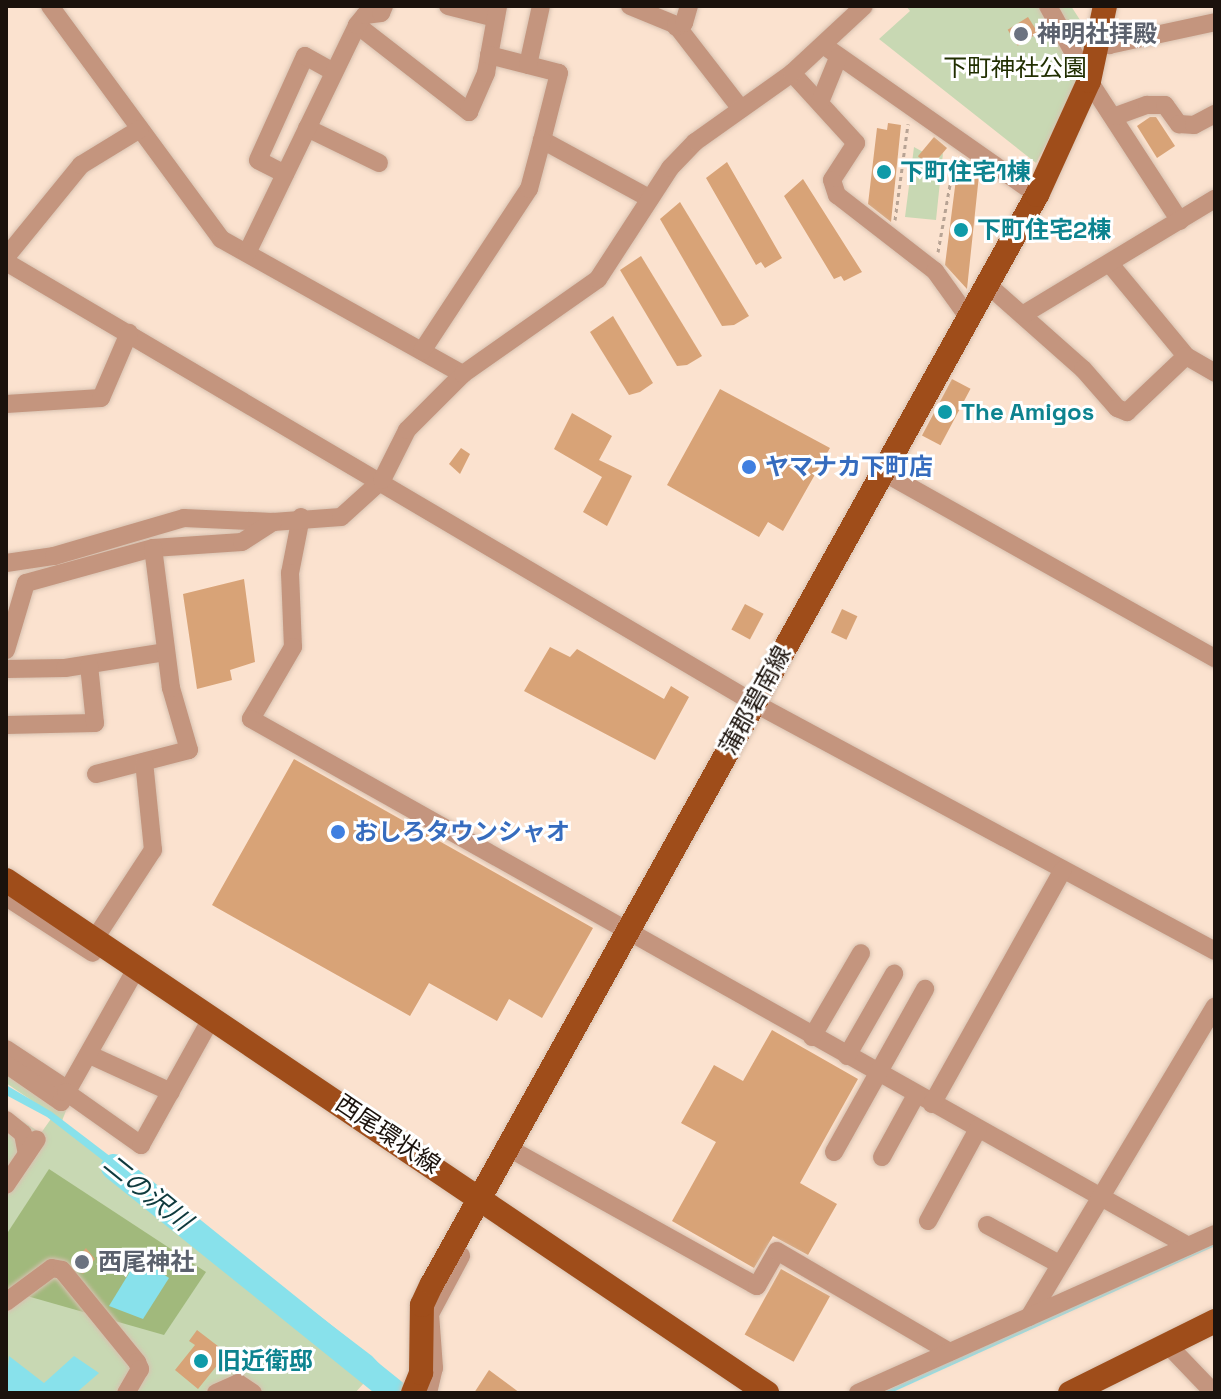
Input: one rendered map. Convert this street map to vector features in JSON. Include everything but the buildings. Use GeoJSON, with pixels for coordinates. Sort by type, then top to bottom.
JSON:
{"type":"FeatureCollection","features":[{"type":"Feature","properties":{"kind":"main road","name":"蒲郡碧南線"},"geometry":{"type":"LineString","coordinates":[[413,1393],[421,1373],[422,1305],[505,1146],[1037,195],[1089,81],[1105,6]]}},
{"type":"Feature","properties":{"kind":"main road","name":"西尾環状線"},"geometry":{"type":"LineString","coordinates":[[6,880],[94,940],[134,972],[479,1194],[767,1393]]}},
{"type":"Feature","properties":{"kind":"main road"},"geometry":{"type":"LineString","coordinates":[[1070,1393],[1215,1321]]}},
{"type":"Feature","properties":{"kind":"street"},"geometry":{"type":"LineString","coordinates":[[50,6],[221,239],[463,374]]}},
{"type":"Feature","properties":{"kind":"street"},"geometry":{"type":"LineString","coordinates":[[247,253],[357,25],[365,15],[381,13],[384,6]]}},
{"type":"Feature","properties":{"kind":"street"},"geometry":{"type":"LineString","coordinates":[[357,25],[469,112],[489,55],[496,12],[448,6]]}},
{"type":"Feature","properties":{"kind":"street"},"geometry":{"type":"LineString","coordinates":[[528,65],[541,6]]}},
{"type":"Feature","properties":{"kind":"street"},"geometry":{"type":"LineString","coordinates":[[630,6],[676,27],[741,109]]}},
{"type":"Feature","properties":{"kind":"street"},"geometry":{"type":"LineString","coordinates":[[676,27],[684,23],[689,6]]}},
{"type":"Feature","properties":{"kind":"street"},"geometry":{"type":"LineString","coordinates":[[6,563],[54,556],[184,518],[273,522],[301,517],[341,517],[382,480],[407,430],[463,374],[598,279],[649,198],[686,150],[792,73],[864,6]]}},
{"type":"Feature","properties":{"kind":"street"},"geometry":{"type":"LineString","coordinates":[[1048,6],[1089,81],[1116,116],[1180,221]]}},
{"type":"Feature","properties":{"kind":"street"},"geometry":{"type":"LineString","coordinates":[[1098,41],[1109,45],[1215,22]]}},
{"type":"Feature","properties":{"kind":"street"},"geometry":{"type":"LineString","coordinates":[[823,45],[1037,195]]}},
{"type":"Feature","properties":{"kind":"street"},"geometry":{"type":"LineString","coordinates":[[422,351],[529,189],[559,73],[489,55]]}},
{"type":"Feature","properties":{"kind":"street"},"geometry":{"type":"LineString","coordinates":[[285,174],[258,160],[305,56],[334,72]]}},
{"type":"Feature","properties":{"kind":"street"},"geometry":{"type":"LineString","coordinates":[[820,102],[838,58]]}},
{"type":"Feature","properties":{"kind":"street"},"geometry":{"type":"LineString","coordinates":[[792,73],[856,143],[832,180],[837,195],[935,271],[968,317]]}},
{"type":"Feature","properties":{"kind":"street"},"geometry":{"type":"LineString","coordinates":[[1116,116],[1147,105],[1165,105],[1179,124],[1194,125],[1215,114]]}},
{"type":"Feature","properties":{"kind":"street"},"geometry":{"type":"LineString","coordinates":[[307,128],[379,163]]}},
{"type":"Feature","properties":{"kind":"street"},"geometry":{"type":"LineString","coordinates":[[140,129],[81,165],[6,260],[754,703],[1215,951]]}},
{"type":"Feature","properties":{"kind":"street"},"geometry":{"type":"LineString","coordinates":[[542,140],[649,198]]}},
{"type":"Feature","properties":{"kind":"street"},"geometry":{"type":"LineString","coordinates":[[1024,314],[1215,199]]}},
{"type":"Feature","properties":{"kind":"street"},"geometry":{"type":"LineString","coordinates":[[1110,264],[1186,356],[1215,373]]}},
{"type":"Feature","properties":{"kind":"street"},"geometry":{"type":"LineString","coordinates":[[988,285],[1024,314],[1117,408],[1127,412],[1186,356]]}},
{"type":"Feature","properties":{"kind":"street"},"geometry":{"type":"LineString","coordinates":[[6,404],[101,398],[129,333]]}},
{"type":"Feature","properties":{"kind":"street"},"geometry":{"type":"LineString","coordinates":[[883,472],[1215,658]]}},
{"type":"Feature","properties":{"kind":"street"},"geometry":{"type":"LineString","coordinates":[[301,517],[290,573],[293,647],[251,719],[1188,1246]]}},
{"type":"Feature","properties":{"kind":"street"},"geometry":{"type":"LineString","coordinates":[[7,644],[26,583],[153,548],[242,542],[273,522]]}},
{"type":"Feature","properties":{"kind":"street"},"geometry":{"type":"LineString","coordinates":[[96,774],[189,750],[165,652],[153,548]]}},
{"type":"Feature","properties":{"kind":"street"},"geometry":{"type":"LineString","coordinates":[[6,669],[89,665],[165,652]]}},
{"type":"Feature","properties":{"kind":"street"},"geometry":{"type":"LineString","coordinates":[[6,725],[95,723],[89,665]]}},
{"type":"Feature","properties":{"kind":"street"},"geometry":{"type":"LineString","coordinates":[[94,940],[155,841],[144,762]]}},
{"type":"Feature","properties":{"kind":"street"},"geometry":{"type":"LineString","coordinates":[[882,1157],[924,1099],[1063,870]]}},
{"type":"Feature","properties":{"kind":"street"},"geometry":{"type":"LineString","coordinates":[[6,897],[134,972],[65,1095]]}},
{"type":"Feature","properties":{"kind":"street"},"geometry":{"type":"LineString","coordinates":[[812,1037],[861,953]]}},
{"type":"Feature","properties":{"kind":"street"},"geometry":{"type":"LineString","coordinates":[[847,1056],[894,974]]}},
{"type":"Feature","properties":{"kind":"street"},"geometry":{"type":"LineString","coordinates":[[834,1152],[925,989]]}},
{"type":"Feature","properties":{"kind":"street"},"geometry":{"type":"LineString","coordinates":[[1029,1317],[1215,1006]]}},
{"type":"Feature","properties":{"kind":"street"},"geometry":{"type":"LineString","coordinates":[[6,1049],[65,1095],[141,1145],[171,1092],[204,1019]]}},
{"type":"Feature","properties":{"kind":"street"},"geometry":{"type":"LineString","coordinates":[[90,1055],[171,1092]]}},
{"type":"Feature","properties":{"kind":"street"},"geometry":{"type":"LineString","coordinates":[[6,1064],[65,1095]]}},
{"type":"Feature","properties":{"kind":"street"},"geometry":{"type":"LineString","coordinates":[[6,1120],[23,1134],[32,1147],[6,1185]]}},
{"type":"Feature","properties":{"kind":"street"},"geometry":{"type":"LineString","coordinates":[[928,1221],[978,1129]]}},
{"type":"Feature","properties":{"kind":"street"},"geometry":{"type":"LineString","coordinates":[[505,1146],[757,1286],[777,1251],[950,1352]]}},
{"type":"Feature","properties":{"kind":"street"},"geometry":{"type":"LineString","coordinates":[[987,1225],[1059,1264]]}},
{"type":"Feature","properties":{"kind":"street"},"geometry":{"type":"LineString","coordinates":[[428,1393],[434,1368],[430,1314],[476,1228]]}},
{"type":"Feature","properties":{"kind":"street"},"geometry":{"type":"LineString","coordinates":[[858,1393],[1215,1234]]}},
{"type":"Feature","properties":{"kind":"street"},"geometry":{"type":"LineString","coordinates":[[6,1302],[52,1268],[62,1270],[137,1362],[140,1369],[126,1393]]}},
{"type":"Feature","properties":{"kind":"street"},"geometry":{"type":"LineString","coordinates":[[1166,1343],[1214,1393]]}},
{"type":"Feature","properties":{"kind":"street"},"geometry":{"type":"LineString","coordinates":[[216,1393],[238,1383],[253,1393]]}},
{"type":"Feature","properties":{"kind":"path"},"geometry":{"type":"LineString","coordinates":[[893,238],[910,108]]}},
{"type":"Feature","properties":{"kind":"path"},"geometry":{"type":"LineString","coordinates":[[935,271],[958,142]]}},
{"type":"Feature","properties":{"kind":"green space","name":"下町神社公園"},"geometry":{"type":"Polygon","coordinates":[[[906,6],[1071,6],[1091,37],[1071,99],[1036,163],[879,39],[910,11],[906,6]]]}},
{"type":"Feature","properties":{"kind":"green space"},"geometry":{"type":"Polygon","coordinates":[[[914,147],[936,159],[943,153],[936,220],[905,217],[914,147]]]}},
{"type":"Feature","properties":{"kind":"green space"},"geometry":{"type":"Polygon","coordinates":[[[6,1056],[70,1100],[62,1121],[6,1083],[6,1056]]]}},
{"type":"Feature","properties":{"kind":"green space"},"geometry":{"type":"Polygon","coordinates":[[[6,1111],[41,1133],[53,1116],[380,1365],[355,1393],[6,1393],[6,1111]]]}},
{"type":"Feature","properties":{"kind":"green space"},"geometry":{"type":"Polygon","coordinates":[[[49,1169],[206,1272],[164,1335],[6,1290],[6,1235],[49,1169]]]}},
{"type":"Feature","properties":{"kind":"water","name":"二の沢川"},"geometry":{"type":"Polygon","coordinates":[[[6,1085],[52,1112],[372,1356],[407,1393],[392,1393],[365,1364],[47,1117],[6,1095],[6,1085]]]}},
{"type":"Feature","properties":{"kind":"water"},"geometry":{"type":"Polygon","coordinates":[[[139,1257],[169,1278],[143,1319],[109,1306],[139,1257]]]}},
{"type":"Feature","properties":{"kind":"water"},"geometry":{"type":"Polygon","coordinates":[[[9,1356],[44,1383],[74,1356],[99,1373],[76,1393],[6,1393],[9,1356]]]}},
{"type":"Feature","properties":{"kind":"waterway","name":"二の沢川"},"geometry":{"type":"LineString","coordinates":[[114,1167],[395,1393]]}},
{"type":"Feature","properties":{"kind":"waterway"},"geometry":{"type":"LineString","coordinates":[[886,1393],[1215,1244]]}},
{"type":"Feature","properties":{"kind":"place","name":"神明社拝殿"},"geometry":{"type":"Point","coordinates":[1021,34]}},
{"type":"Feature","properties":{"kind":"place","name":"下町住宅1棟"},"geometry":{"type":"Point","coordinates":[884,172]}},
{"type":"Feature","properties":{"kind":"place","name":"下町住宅2棟"},"geometry":{"type":"Point","coordinates":[961,230]}},
{"type":"Feature","properties":{"kind":"place","name":"The Amigos"},"geometry":{"type":"Point","coordinates":[945,412]}},
{"type":"Feature","properties":{"kind":"place","name":"ヤマナカ下町店"},"geometry":{"type":"Point","coordinates":[749,467]}},
{"type":"Feature","properties":{"kind":"place","name":"おしろタウンシャオ"},"geometry":{"type":"Point","coordinates":[338,832]}},
{"type":"Feature","properties":{"kind":"place","name":"西尾神社"},"geometry":{"type":"Point","coordinates":[82,1262]}},
{"type":"Feature","properties":{"kind":"place","name":"旧近衛邸"},"geometry":{"type":"Point","coordinates":[201,1361]}}]}
